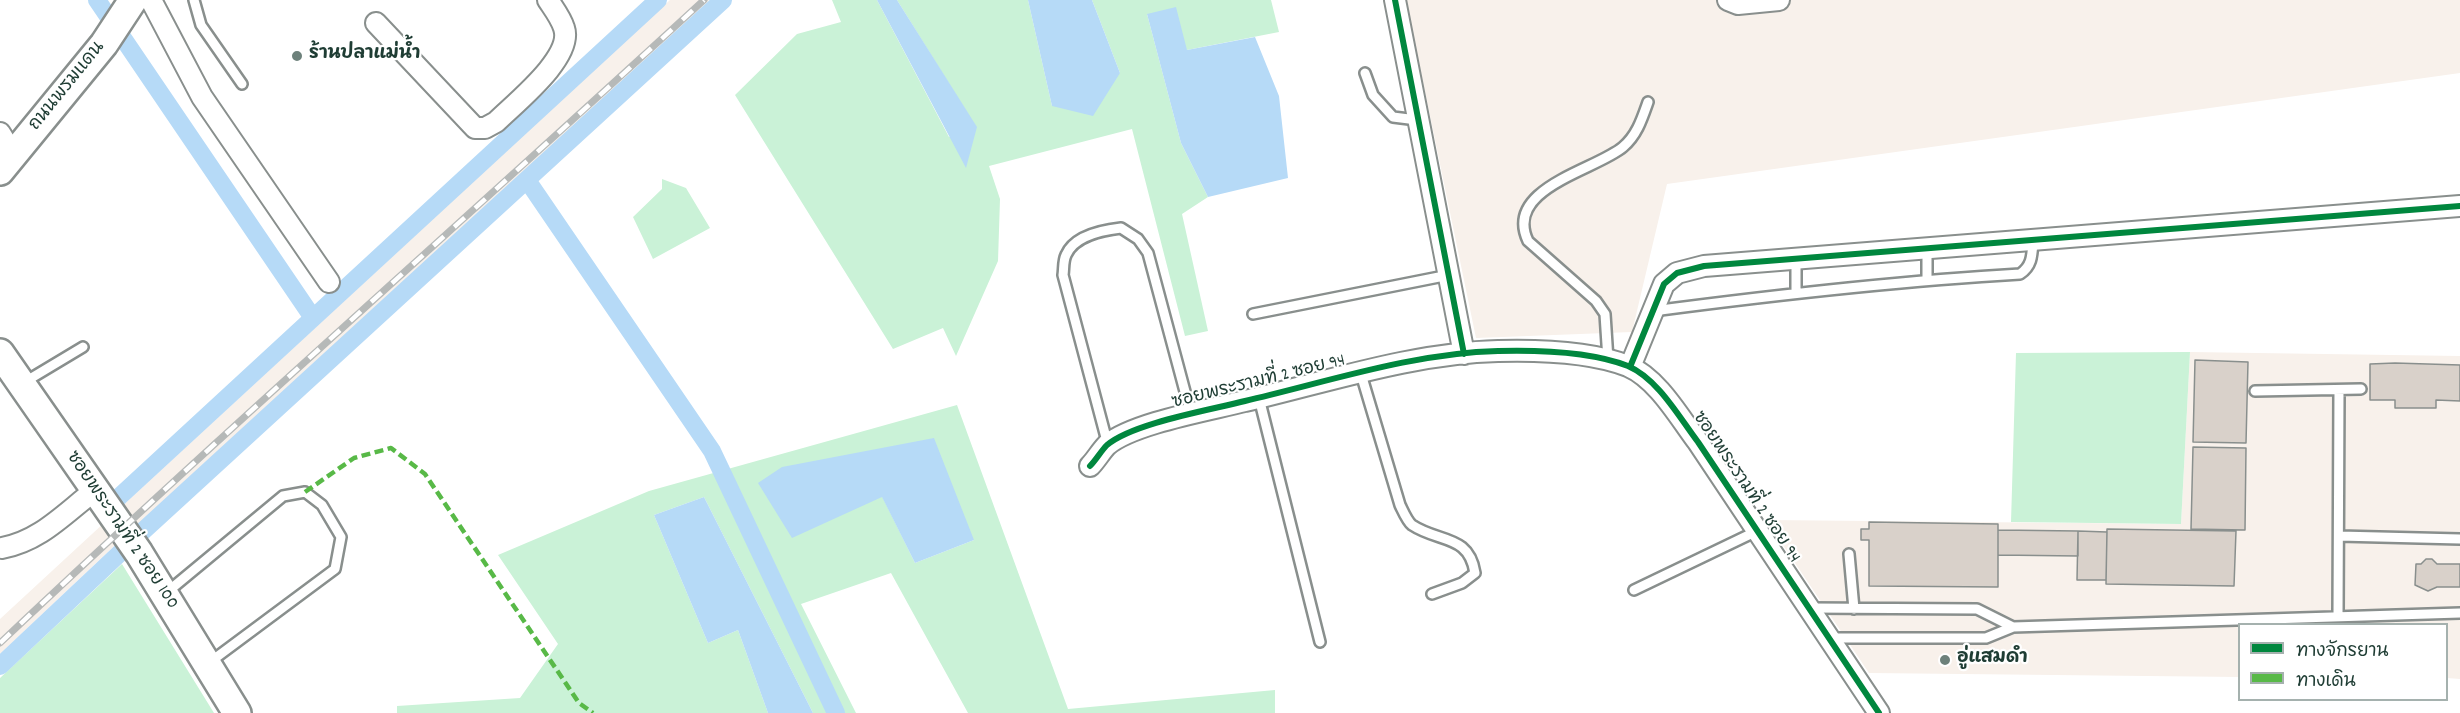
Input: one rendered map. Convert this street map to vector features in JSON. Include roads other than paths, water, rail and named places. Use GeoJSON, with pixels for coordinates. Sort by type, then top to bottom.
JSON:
{"type":"FeatureCollection","features":[{"type":"Feature","properties":{"kind":"main road","name":"ถนนพรมแดน"},"geometry":{"type":"LineString","coordinates":[[4,153],[127,12]]}},
{"type":"Feature","properties":{"kind":"main road","name":"ซอยพระรามที่ 2 ซอย 100"},"geometry":{"type":"LineString","coordinates":[[0,353],[131,541],[237,713]]}},
{"type":"Feature","properties":{"kind":"street"},"geometry":{"type":"LineString","coordinates":[[376,22],[475,128],[485,128],[496,122],[552,67],[563,50],[565,30],[548,0]]}},
{"type":"Feature","properties":{"kind":"street"},"geometry":{"type":"LineString","coordinates":[[1395,0],[1464,354]]}},
{"type":"Feature","properties":{"kind":"street"},"geometry":{"type":"LineString","coordinates":[[1728,0],[1738,4],[1779,0]]}},
{"type":"Feature","properties":{"kind":"street"},"geometry":{"type":"LineString","coordinates":[[127,12],[202,97],[330,282]]}},
{"type":"Feature","properties":{"kind":"street"},"geometry":{"type":"LineString","coordinates":[[1630,368],[1664,284],[1677,273],[1704,266],[2460,206]]}},
{"type":"Feature","properties":{"kind":"street","name":"ซอยพระรามที่ 2 ซอย 94"},"geometry":{"type":"LineString","coordinates":[[1090,466],[1108,445],[1137,430],[1191,414],[1361,374],[1464,354],[1499,351],[1608,360],[1630,368],[1648,380],[1668,402],[1698,442],[1807,608],[1880,713]]}},
{"type":"Feature","properties":{"kind":"street"},"geometry":{"type":"LineString","coordinates":[[2,548],[24,544],[36,537],[94,491]]}},
{"type":"Feature","properties":{"kind":"lane"},"geometry":{"type":"LineString","coordinates":[[194,0],[201,25],[242,84]]}},
{"type":"Feature","properties":{"kind":"lane"},"geometry":{"type":"LineString","coordinates":[[1365,73],[1373,95],[1393,117],[1417,120]]}},
{"type":"Feature","properties":{"kind":"lane"},"geometry":{"type":"LineString","coordinates":[[1608,360],[1605,314],[1596,301],[1528,241],[1524,232],[1527,212],[1538,195],[1576,170],[1623,147],[1637,130],[1648,102]]}},
{"type":"Feature","properties":{"kind":"lane"},"geometry":{"type":"LineString","coordinates":[[1108,445],[1063,275],[1066,255],[1080,240],[1102,230],[1121,228],[1138,239],[1148,253],[1191,414]]}},
{"type":"Feature","properties":{"kind":"lane"},"geometry":{"type":"LineString","coordinates":[[1653,310],[1796,292],[1927,279],[2020,274],[2028,269],[2032,258],[2033,241]]}},
{"type":"Feature","properties":{"kind":"lane"},"geometry":{"type":"LineString","coordinates":[[1927,250],[1927,279]]}},
{"type":"Feature","properties":{"kind":"lane"},"geometry":{"type":"LineString","coordinates":[[1796,258],[1796,292]]}},
{"type":"Feature","properties":{"kind":"lane"},"geometry":{"type":"LineString","coordinates":[[1252,314],[1449,275]]}},
{"type":"Feature","properties":{"kind":"lane"},"geometry":{"type":"LineString","coordinates":[[21,384],[83,347]]}},
{"type":"Feature","properties":{"kind":"lane"},"geometry":{"type":"LineString","coordinates":[[1361,374],[1400,505],[1410,524],[1458,543],[1469,552],[1473,564],[1475,573],[1462,583],[1432,594]]}},
{"type":"Feature","properties":{"kind":"lane"},"geometry":{"type":"LineString","coordinates":[[2254,391],[2361,389]]}},
{"type":"Feature","properties":{"kind":"lane"},"geometry":{"type":"LineString","coordinates":[[2338,615],[2339,390]]}},
{"type":"Feature","properties":{"kind":"lane"},"geometry":{"type":"LineString","coordinates":[[1259,398],[1320,642]]}},
{"type":"Feature","properties":{"kind":"lane"},"geometry":{"type":"LineString","coordinates":[[164,594],[283,496],[305,492],[322,505],[341,537],[335,569],[207,664]]}},
{"type":"Feature","properties":{"kind":"lane"},"geometry":{"type":"LineString","coordinates":[[1634,590],[1756,531]]}},
{"type":"Feature","properties":{"kind":"lane"},"geometry":{"type":"LineString","coordinates":[[2339,536],[2460,539]]}},
{"type":"Feature","properties":{"kind":"lane"},"geometry":{"type":"LineString","coordinates":[[1849,554],[1854,609]]}},
{"type":"Feature","properties":{"kind":"lane"},"geometry":{"type":"LineString","coordinates":[[1807,608],[1977,609],[2013,627]]}},
{"type":"Feature","properties":{"kind":"lane"},"geometry":{"type":"LineString","coordinates":[[1828,638],[1986,638],[2013,627],[2338,615],[2460,613]]}},
{"type":"Feature","properties":{"kind":"water"},"geometry":{"type":"Polygon","coordinates":[[[877,0],[897,0],[977,127],[966,168],[877,0]]]}},
{"type":"Feature","properties":{"kind":"water"},"geometry":{"type":"Polygon","coordinates":[[[1028,0],[1092,0],[1120,73],[1093,116],[1052,106],[1028,0]]]}},
{"type":"Feature","properties":{"kind":"water"},"geometry":{"type":"Polygon","coordinates":[[[1176,7],[1187,50],[1255,37],[1279,96],[1288,178],[1208,197],[1181,143],[1147,14],[1176,7]]]}},
{"type":"Feature","properties":{"kind":"water"},"geometry":{"type":"Polygon","coordinates":[[[934,438],[974,540],[915,563],[882,497],[792,538],[758,483],[782,467],[934,438]]]}},
{"type":"Feature","properties":{"kind":"water"},"geometry":{"type":"Polygon","coordinates":[[[704,497],[813,713],[768,713],[738,630],[708,643],[654,515],[704,497]]]}},
{"type":"Feature","properties":{"kind":"waterway"},"geometry":{"type":"LineString","coordinates":[[97,0],[313,318]]}},
{"type":"Feature","properties":{"kind":"waterway"},"geometry":{"type":"LineString","coordinates":[[119,497],[658,0]]}},
{"type":"Feature","properties":{"kind":"waterway"},"geometry":{"type":"LineString","coordinates":[[143,531],[723,0]]}},
{"type":"Feature","properties":{"kind":"waterway"},"geometry":{"type":"LineString","coordinates":[[527,180],[712,451],[836,713]]}},
{"type":"Feature","properties":{"kind":"waterway"},"geometry":{"type":"LineString","coordinates":[[0,666],[120,553]]}},
{"type":"Feature","properties":{"kind":"railway"},"geometry":{"type":"LineString","coordinates":[[0,643],[704,0]]}},
{"type":"Feature","properties":{"kind":"place","name":"ร้านปลาแม่น้ำ"},"geometry":{"type":"Point","coordinates":[297,56]}},
{"type":"Feature","properties":{"kind":"place","name":"อู่แสมดำ"},"geometry":{"type":"Point","coordinates":[1945,660]}}]}
